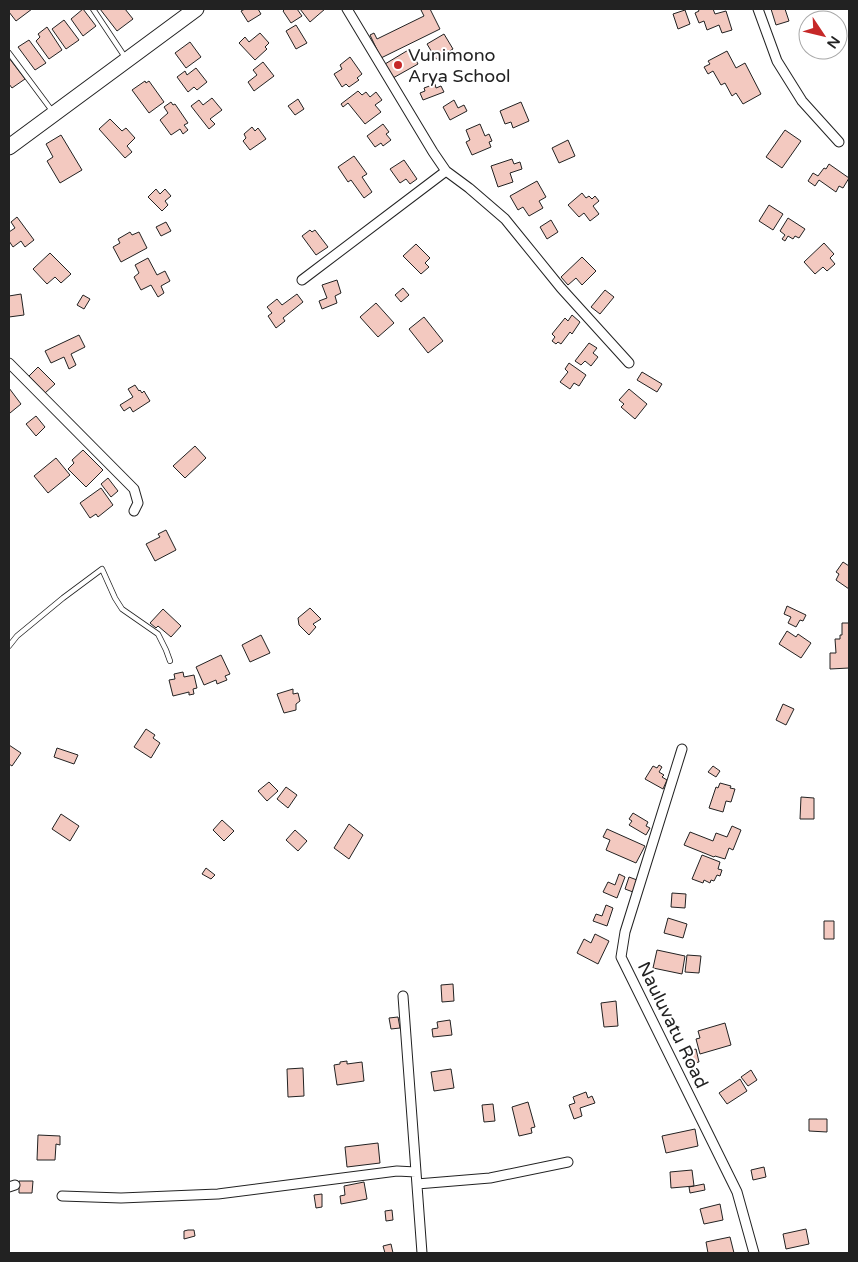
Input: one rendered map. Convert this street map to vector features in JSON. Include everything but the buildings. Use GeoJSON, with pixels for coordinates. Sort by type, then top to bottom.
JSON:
{"type":"FeatureCollection","features":[{"type":"Feature","properties":{"kind":"main road"},"geometry":{"type":"LineString","coordinates":[[9,146],[196,9]]}},
{"type":"Feature","properties":{"kind":"street"},"geometry":{"type":"LineString","coordinates":[[347,9],[446,171],[505,219],[561,288],[629,363]]}},
{"type":"Feature","properties":{"kind":"street"},"geometry":{"type":"LineString","coordinates":[[758,9],[777,60],[802,101],[839,142]]}},
{"type":"Feature","properties":{"kind":"street"},"geometry":{"type":"LineString","coordinates":[[302,280],[446,171]]}},
{"type":"Feature","properties":{"kind":"street"},"geometry":{"type":"LineString","coordinates":[[9,363],[134,489],[138,503],[134,511]]}},
{"type":"Feature","properties":{"kind":"street","name":"Nauluvatu Road"},"geometry":{"type":"LineString","coordinates":[[682,749],[625,932],[621,957],[737,1192],[754,1253]]}},
{"type":"Feature","properties":{"kind":"street"},"geometry":{"type":"LineString","coordinates":[[403,996],[422,1253]]}},
{"type":"Feature","properties":{"kind":"street"},"geometry":{"type":"LineString","coordinates":[[417,1184],[490,1178],[568,1162]]}},
{"type":"Feature","properties":{"kind":"street"},"geometry":{"type":"LineString","coordinates":[[62,1196],[121,1198],[218,1194],[397,1171],[416,1172]]}},
{"type":"Feature","properties":{"kind":"lane"},"geometry":{"type":"LineString","coordinates":[[93,9],[127,60]]}},
{"type":"Feature","properties":{"kind":"lane"},"geometry":{"type":"LineString","coordinates":[[9,53],[54,114]]}},
{"type":"Feature","properties":{"kind":"lane"},"geometry":{"type":"LineString","coordinates":[[9,646],[17,636],[74,588],[102,569],[122,609],[158,634],[170,661]]}},
{"type":"Feature","properties":{"kind":"place","name":"Vunimono Arya School"},"geometry":{"type":"Point","coordinates":[398,65]}}]}
